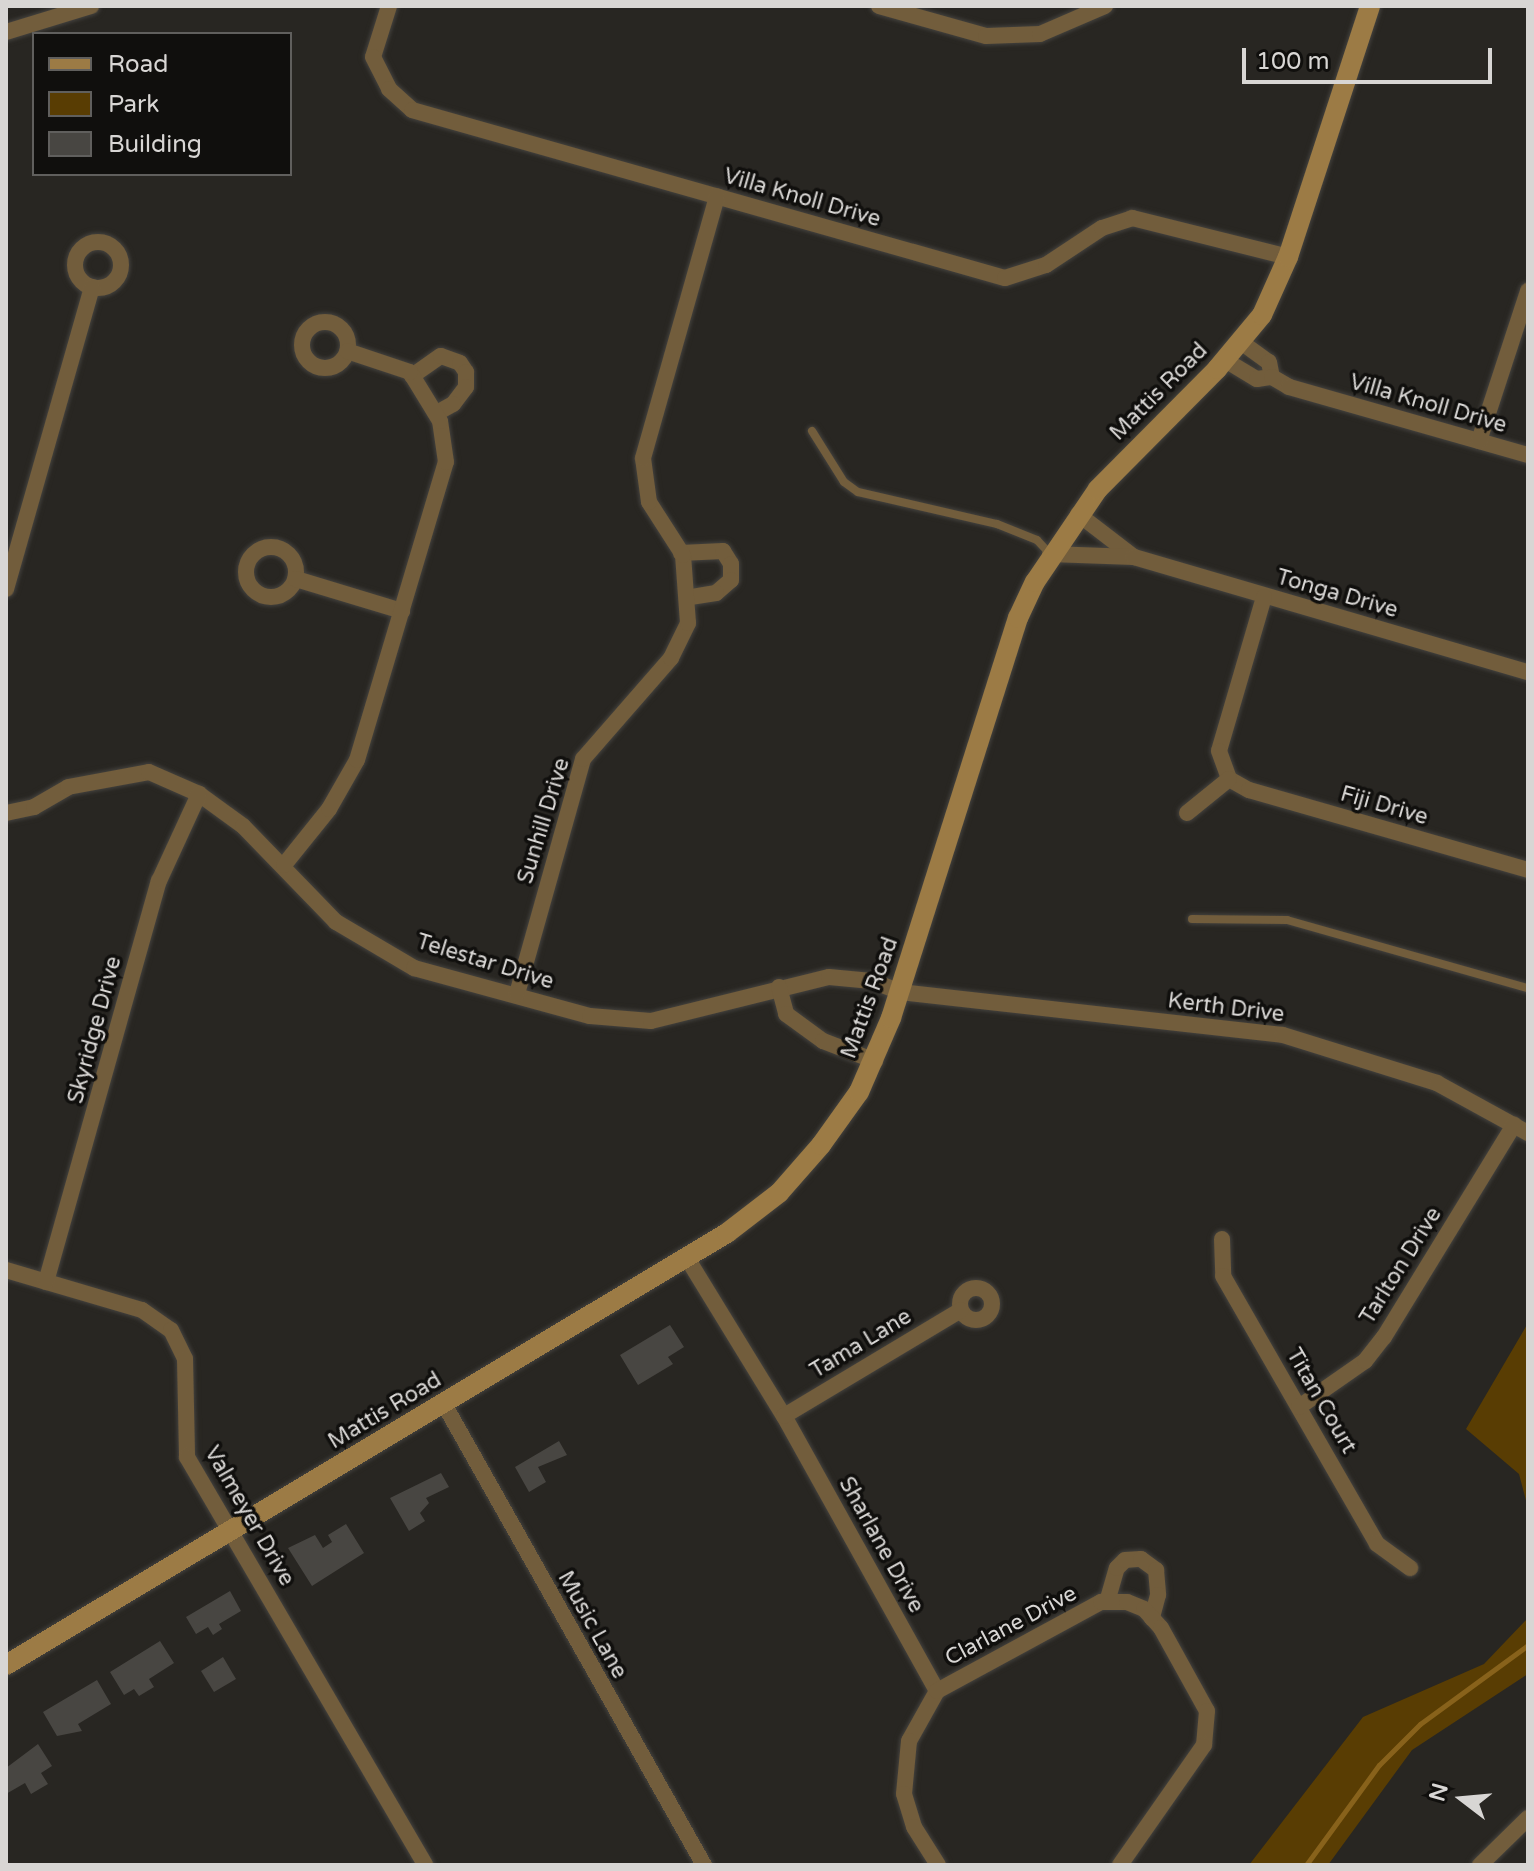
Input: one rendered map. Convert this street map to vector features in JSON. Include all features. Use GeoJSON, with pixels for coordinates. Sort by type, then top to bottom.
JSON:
{"type":"FeatureCollection","features":[{"type":"Feature","properties":{"kind":"main road","name":"Mattis Road"},"geometry":{"type":"LineString","coordinates":[[6,1665],[687,1258],[755,1213],[795,1175],[840,1120],[875,1061],[900,992],[1018,618],[1050,554],[1078,514],[1225,360],[1262,315],[1288,257],[1370,6]]}},
{"type":"Feature","properties":{"kind":"street"},"geometry":{"type":"LineString","coordinates":[[6,32],[91,6]]}},
{"type":"Feature","properties":{"kind":"street","name":"Villa Knoll Drive"},"geometry":{"type":"LineString","coordinates":[[389,6],[373,57],[389,89],[412,110],[1005,278],[1046,265],[1102,228],[1132,218],[1288,257]]}},
{"type":"Feature","properties":{"kind":"street"},"geometry":{"type":"LineString","coordinates":[[879,6],[986,36],[1040,34],[1105,6]]}},
{"type":"Feature","properties":{"kind":"street","name":"Sunhill Drive"},"geometry":{"type":"LineString","coordinates":[[517,994],[583,759],[671,658],[688,623],[690,597],[681,553],[649,502],[643,458],[717,196]]}},
{"type":"Feature","properties":{"kind":"street"},"geometry":{"type":"LineString","coordinates":[[6,589],[92,287]]}},
{"type":"Feature","properties":{"kind":"street"},"geometry":{"type":"LineString","coordinates":[[1479,441],[1528,291]]}},
{"type":"Feature","properties":{"kind":"street","name":"Villa Knoll Drive"},"geometry":{"type":"LineString","coordinates":[[1241,342],[1269,362],[1272,377]]}},
{"type":"Feature","properties":{"kind":"street"},"geometry":{"type":"LineString","coordinates":[[284,865],[329,809],[357,760],[446,462],[437,413],[412,376],[347,351]]}},
{"type":"Feature","properties":{"kind":"street"},"geometry":{"type":"LineString","coordinates":[[412,376],[441,356],[460,363],[466,372],[466,387],[453,404],[437,413]]}},
{"type":"Feature","properties":{"kind":"street","name":"Villa Knoll Drive"},"geometry":{"type":"LineString","coordinates":[[1225,360],[1257,379],[1272,377],[1289,387],[1528,455]]}},
{"type":"Feature","properties":{"kind":"street","name":"Tonga Drive"},"geometry":{"type":"LineString","coordinates":[[1078,514],[1134,557]]}},
{"type":"Feature","properties":{"kind":"street"},"geometry":{"type":"LineString","coordinates":[[681,553],[723,551],[731,564],[731,580],[716,593],[690,597]]}},
{"type":"Feature","properties":{"kind":"street","name":"Tonga Drive"},"geometry":{"type":"LineString","coordinates":[[1050,554],[1134,557],[1528,672]]}},
{"type":"Feature","properties":{"kind":"street"},"geometry":{"type":"LineString","coordinates":[[296,579],[402,611]]}},
{"type":"Feature","properties":{"kind":"street"},"geometry":{"type":"LineString","coordinates":[[1187,813],[1229,779],[1219,751],[1264,597]]}},
{"type":"Feature","properties":{"kind":"street","name":"Telestar Drive"},"geometry":{"type":"LineString","coordinates":[[7,808],[34,807],[68,787],[117,775],[149,772],[199,794],[284,865],[336,922],[414,968],[590,1016],[651,1021],[829,977],[872,981],[900,992]]}},
{"type":"Feature","properties":{"kind":"street","name":"Fiji Drive"},"geometry":{"type":"LineString","coordinates":[[1229,779],[1249,790],[1528,870]]}},
{"type":"Feature","properties":{"kind":"street","name":"Skyridge Drive"},"geometry":{"type":"LineString","coordinates":[[46,1282],[159,881],[199,794]]}},
{"type":"Feature","properties":{"kind":"street"},"geometry":{"type":"LineString","coordinates":[[779,987],[786,1014],[823,1041],[875,1061]]}},
{"type":"Feature","properties":{"kind":"street","name":"Kerth Drive"},"geometry":{"type":"LineString","coordinates":[[900,992],[1283,1035],[1437,1083],[1521,1129]]}},
{"type":"Feature","properties":{"kind":"street","name":"Tarlton Drive"},"geometry":{"type":"LineString","coordinates":[[1299,1407],[1365,1361],[1521,1129]]}},
{"type":"Feature","properties":{"kind":"street","name":"Titan Court"},"geometry":{"type":"LineString","coordinates":[[1222,1239],[1223,1276],[1377,1544],[1410,1568]]}},
{"type":"Feature","properties":{"kind":"street","name":"Sharlane Drive"},"geometry":{"type":"LineString","coordinates":[[687,1258],[784,1416],[937,1691]]}},
{"type":"Feature","properties":{"kind":"street","name":"Valmeyer Drive"},"geometry":{"type":"LineString","coordinates":[[6,1270],[142,1310],[171,1330],[185,1359],[187,1457],[232,1529],[425,1865]]}},
{"type":"Feature","properties":{"kind":"street","name":"Tama Lane"},"geometry":{"type":"LineString","coordinates":[[784,1416],[961,1310]]}},
{"type":"Feature","properties":{"kind":"street","name":"Music Lane"},"geometry":{"type":"LineString","coordinates":[[444,1404],[704,1865]]}},
{"type":"Feature","properties":{"kind":"street","name":"Clarlane Drive"},"geometry":{"type":"LineString","coordinates":[[937,1691],[1107,1602],[1127,1602],[1152,1618],[1158,1595],[1156,1570],[1141,1559],[1125,1560],[1117,1568],[1107,1602]]}},
{"type":"Feature","properties":{"kind":"street"},"geometry":{"type":"LineString","coordinates":[[1120,1865],[1204,1745],[1207,1711],[1152,1618]]}},
{"type":"Feature","properties":{"kind":"street"},"geometry":{"type":"LineString","coordinates":[[937,1691],[909,1741],[904,1794],[914,1827],[938,1865]]}},
{"type":"Feature","properties":{"kind":"street"},"geometry":{"type":"LineString","coordinates":[[1480,1865],[1528,1818]]}},
{"type":"Feature","properties":{"kind":"lane"},"geometry":{"type":"LineString","coordinates":[[812,431],[844,482],[858,492],[997,524],[1037,540],[1050,554]]}},
{"type":"Feature","properties":{"kind":"lane"},"geometry":{"type":"LineString","coordinates":[[1192,919],[1287,920],[1528,988]]}},
{"type":"Feature","properties":{"kind":"green space"},"geometry":{"type":"Polygon","coordinates":[[[1528,1323],[1528,1508],[1519,1474],[1466,1429],[1528,1323]]]}},
{"type":"Feature","properties":{"kind":"green space"},"geometry":{"type":"Polygon","coordinates":[[[1528,1618],[1528,1674],[1412,1750],[1328,1865],[1249,1865],[1363,1717],[1484,1664],[1528,1618]]]}},
{"type":"Feature","properties":{"kind":"building"},"geometry":{"type":"Polygon","coordinates":[[[670,1325],[684,1347],[668,1357],[673,1364],[638,1385],[620,1355],[670,1325]]]}},
{"type":"Feature","properties":{"kind":"building"},"geometry":{"type":"Polygon","coordinates":[[[559,1441],[567,1455],[538,1467],[546,1482],[529,1492],[515,1467],[559,1441]]]}},
{"type":"Feature","properties":{"kind":"building"},"geometry":{"type":"Polygon","coordinates":[[[441,1473],[449,1487],[426,1498],[429,1503],[420,1513],[425,1521],[409,1531],[390,1498],[441,1473]]]}},
{"type":"Feature","properties":{"kind":"building"},"geometry":{"type":"Polygon","coordinates":[[[346,1524],[364,1553],[312,1586],[288,1548],[315,1535],[323,1548],[332,1542],[328,1535],[346,1524]]]}},
{"type":"Feature","properties":{"kind":"building"},"geometry":{"type":"Polygon","coordinates":[[[230,1591],[241,1611],[219,1624],[222,1629],[213,1635],[208,1627],[196,1634],[186,1617],[230,1591]]]}},
{"type":"Feature","properties":{"kind":"building"},"geometry":{"type":"Polygon","coordinates":[[[160,1641],[174,1663],[149,1679],[154,1687],[139,1696],[134,1689],[124,1695],[110,1672],[160,1641]]]}},
{"type":"Feature","properties":{"kind":"building"},"geometry":{"type":"Polygon","coordinates":[[[223,1657],[236,1679],[214,1692],[201,1671],[223,1657]]]}},
{"type":"Feature","properties":{"kind":"building"},"geometry":{"type":"Polygon","coordinates":[[[97,1680],[111,1704],[78,1724],[82,1731],[57,1736],[43,1712],[97,1680]]]}},
{"type":"Feature","properties":{"kind":"building"},"geometry":{"type":"Polygon","coordinates":[[[38,1744],[52,1766],[41,1773],[48,1784],[31,1794],[25,1783],[6,1794],[6,1768],[38,1744]]]}},
{"type":"Feature","properties":{"kind":"waterway"},"geometry":{"type":"LineString","coordinates":[[1306,1865],[1379,1765],[1420,1724],[1528,1645]]}}]}
